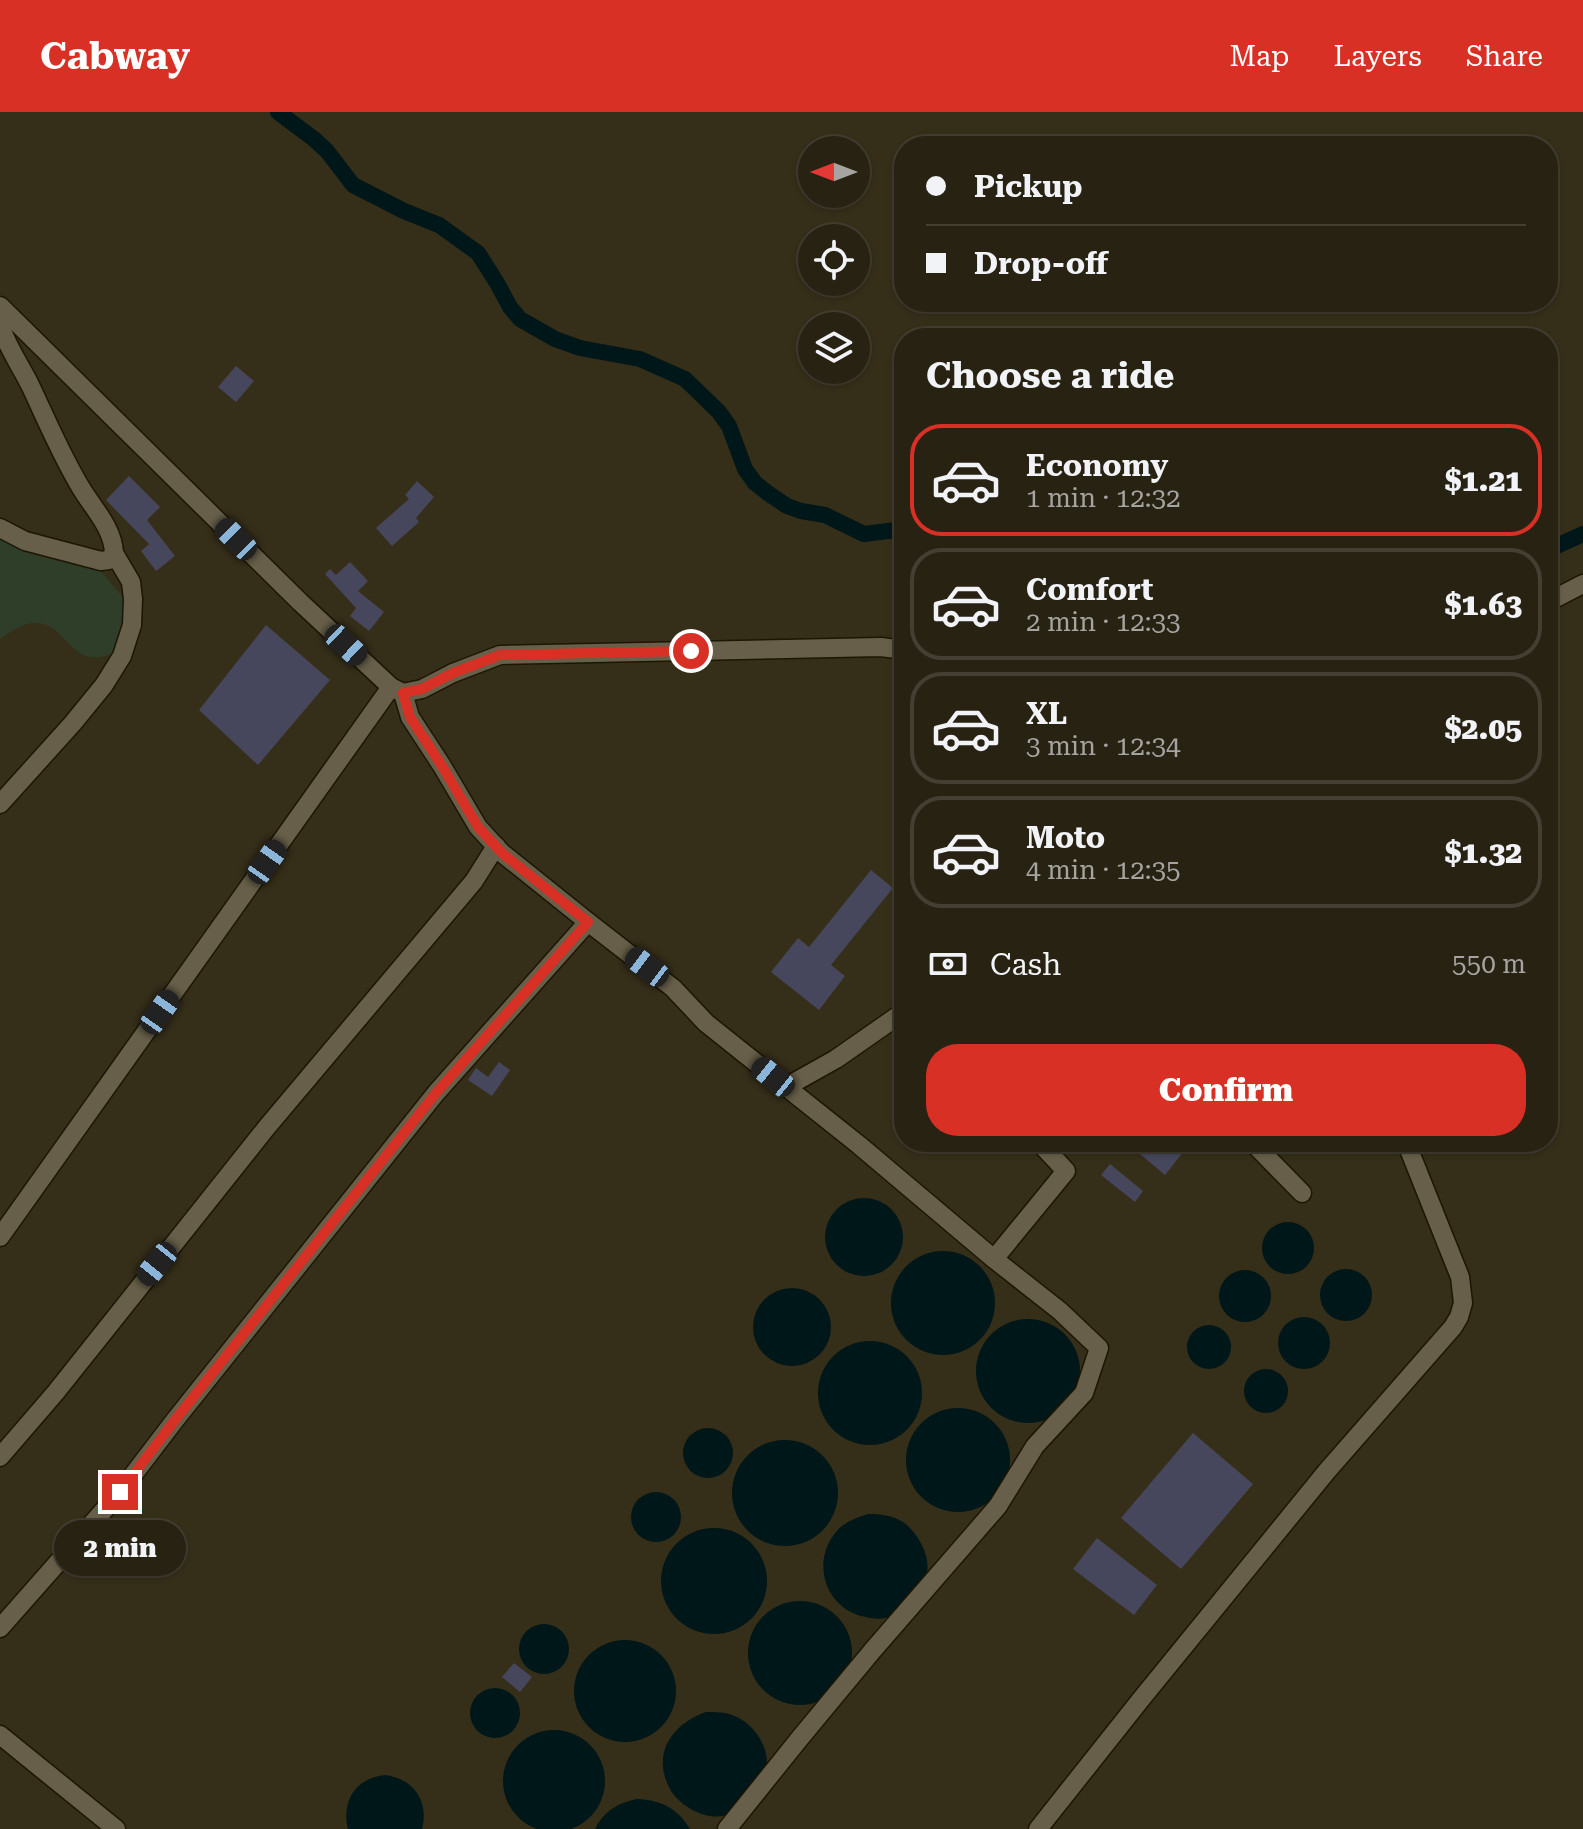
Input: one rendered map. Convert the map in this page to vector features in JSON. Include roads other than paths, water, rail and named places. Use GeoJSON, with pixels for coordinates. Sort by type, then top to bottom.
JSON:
{"type":"FeatureCollection","features":[{"type":"Feature","properties":{"kind":"street"},"geometry":{"type":"LineString","coordinates":[[0,306],[300,602],[397,690],[410,717],[478,827],[496,846],[673,988],[706,1023],[1060,1311],[1099,1348],[1084,1393],[1035,1446],[998,1506],[873,1650],[727,1829]]}},
{"type":"Feature","properties":{"kind":"street"},"geometry":{"type":"LineString","coordinates":[[0,325],[53,436],[109,531],[114,553],[131,582],[133,599],[132,625],[122,656],[97,695],[0,804]]}},
{"type":"Feature","properties":{"kind":"street"},"geometry":{"type":"LineString","coordinates":[[0,528],[25,541],[101,561],[109,560],[114,553]]}},
{"type":"Feature","properties":{"kind":"street"},"geometry":{"type":"LineString","coordinates":[[1558,597],[1583,584]]}},
{"type":"Feature","properties":{"kind":"street"},"geometry":{"type":"LineString","coordinates":[[397,690],[422,689],[500,655],[894,649]]}},
{"type":"Feature","properties":{"kind":"street"},"geometry":{"type":"LineString","coordinates":[[0,1237],[397,690]]}},
{"type":"Feature","properties":{"kind":"street"},"geometry":{"type":"LineString","coordinates":[[0,1457],[56,1392],[267,1127],[474,881],[496,846]]}},
{"type":"Feature","properties":{"kind":"street"},"geometry":{"type":"LineString","coordinates":[[0,1628],[120,1492],[436,1093],[588,922]]}},
{"type":"Feature","properties":{"kind":"street"},"geometry":{"type":"LineString","coordinates":[[786,1087],[836,1059],[894,1018]]}},
{"type":"Feature","properties":{"kind":"street"},"geometry":{"type":"LineString","coordinates":[[994,1259],[1066,1171],[1048,1152]]}},
{"type":"Feature","properties":{"kind":"street"},"geometry":{"type":"LineString","coordinates":[[1262,1152],[1302,1193]]}},
{"type":"Feature","properties":{"kind":"street"},"geometry":{"type":"LineString","coordinates":[[1038,1829],[1327,1471],[1459,1317],[1463,1303],[1460,1277],[1410,1152]]}},
{"type":"Feature","properties":{"kind":"street"},"geometry":{"type":"LineString","coordinates":[[0,1735],[116,1829]]}},
{"type":"Feature","properties":{"kind":"waterway"},"geometry":{"type":"LineString","coordinates":[[278,112],[327,151],[353,185],[439,225],[478,253],[520,319],[555,339],[580,348],[640,359],[685,379],[719,412],[729,426],[745,469],[755,483],[769,494],[787,506],[825,515],[864,534],[894,530]]}},
{"type":"Feature","properties":{"kind":"waterway"},"geometry":{"type":"LineString","coordinates":[[1558,545],[1583,534]]}}]}
